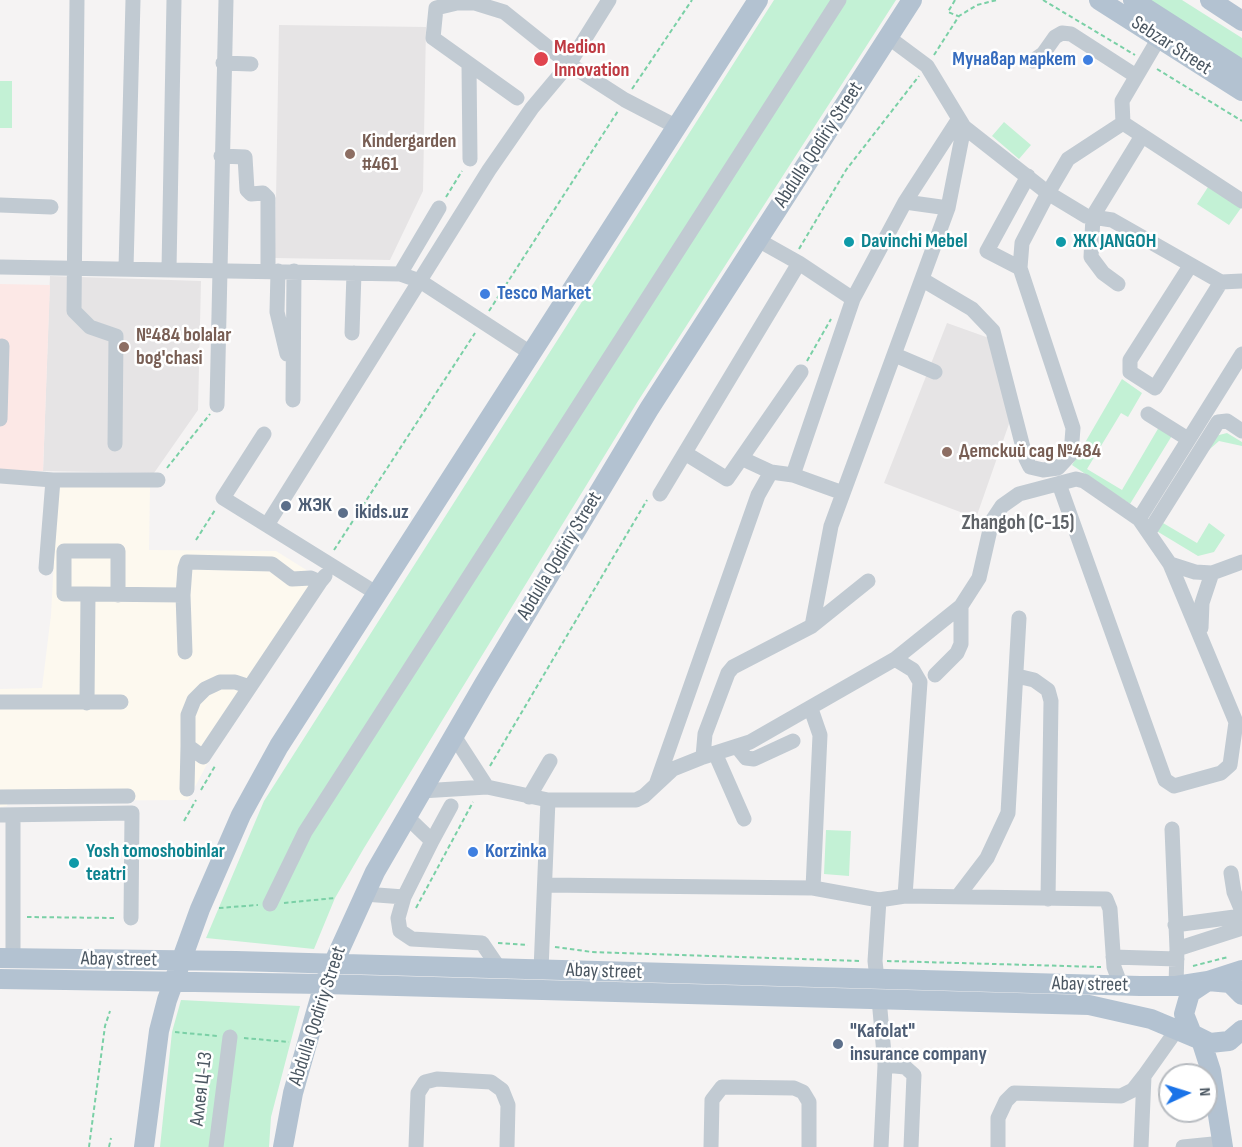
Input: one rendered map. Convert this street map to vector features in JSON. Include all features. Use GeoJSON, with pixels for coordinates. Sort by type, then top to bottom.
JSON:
{"type":"FeatureCollection","features":[{"type":"Feature","properties":{"kind":"main road"},"geometry":{"type":"LineString","coordinates":[[144,1147],[159,1031],[173,983],[241,815],[279,746],[376,593],[758,0]]}},
{"type":"Feature","properties":{"kind":"main road","name":"Abdulla Qodiriy Street"},"geometry":{"type":"LineString","coordinates":[[283,1147],[298,1074],[324,984],[364,894],[406,816],[649,409],[912,0]]}},
{"type":"Feature","properties":{"kind":"main road","name":"Sebzar Street"},"geometry":{"type":"LineString","coordinates":[[1099,0],[1242,91]]}},
{"type":"Feature","properties":{"kind":"main road"},"geometry":{"type":"LineString","coordinates":[[1132,0],[1242,70]]}},
{"type":"Feature","properties":{"kind":"main road"},"geometry":{"type":"LineString","coordinates":[[1216,4],[1242,21]]}},
{"type":"Feature","properties":{"kind":"main road","name":"Abay street"},"geometry":{"type":"LineString","coordinates":[[7,958],[541,970],[1116,970],[1176,966],[1208,981]]}},
{"type":"Feature","properties":{"kind":"main road"},"geometry":{"type":"LineString","coordinates":[[1223,1145],[1211,1071],[1201,1040],[1186,1024],[1184,1014],[1190,993],[1239,962]]}},
{"type":"Feature","properties":{"kind":"main road"},"geometry":{"type":"LineString","coordinates":[[876,970],[879,999]]}},
{"type":"Feature","properties":{"kind":"main road","name":"Abay street"},"geometry":{"type":"LineString","coordinates":[[0,979],[324,984],[1089,1005],[1151,1019],[1178,1028],[1201,1040]]}},
{"type":"Feature","properties":{"kind":"main road"},"geometry":{"type":"LineString","coordinates":[[1208,981],[1230,983],[1242,994]]}},
{"type":"Feature","properties":{"kind":"main road"},"geometry":{"type":"LineString","coordinates":[[1201,1040],[1220,1044],[1229,1041],[1242,1030]]}},
{"type":"Feature","properties":{"kind":"street"},"geometry":{"type":"LineString","coordinates":[[77,0],[74,311],[90,327],[116,336],[116,444]]}},
{"type":"Feature","properties":{"kind":"street"},"geometry":{"type":"LineString","coordinates":[[126,268],[133,0]]}},
{"type":"Feature","properties":{"kind":"street"},"geometry":{"type":"LineString","coordinates":[[169,269],[174,0]]}},
{"type":"Feature","properties":{"kind":"street"},"geometry":{"type":"LineString","coordinates":[[217,405],[226,0]]}},
{"type":"Feature","properties":{"kind":"street"},"geometry":{"type":"LineString","coordinates":[[267,525],[489,170],[532,108],[569,64],[609,0]]}},
{"type":"Feature","properties":{"kind":"street"},"geometry":{"type":"LineString","coordinates":[[270,904],[305,832],[839,0]]}},
{"type":"Feature","properties":{"kind":"street"},"geometry":{"type":"LineString","coordinates":[[517,98],[433,38],[431,4],[475,3],[504,12],[569,64],[625,100],[677,127]]}},
{"type":"Feature","properties":{"kind":"street"},"geometry":{"type":"LineString","coordinates":[[1033,61],[1042,54],[1055,37],[1062,33],[1071,34],[1136,76]]}},
{"type":"Feature","properties":{"kind":"street"},"geometry":{"type":"LineString","coordinates":[[888,36],[927,66],[961,124],[1048,193],[1086,216],[1112,220],[1221,282],[1242,281]]}},
{"type":"Feature","properties":{"kind":"street"},"geometry":{"type":"LineString","coordinates":[[1123,123],[1122,101],[1159,38]]}},
{"type":"Feature","properties":{"kind":"street"},"geometry":{"type":"LineString","coordinates":[[223,63],[251,64]]}},
{"type":"Feature","properties":{"kind":"street"},"geometry":{"type":"LineString","coordinates":[[469,65],[470,159]]}},
{"type":"Feature","properties":{"kind":"street"},"geometry":{"type":"LineString","coordinates":[[1123,123],[1242,201]]}},
{"type":"Feature","properties":{"kind":"street"},"geometry":{"type":"LineString","coordinates":[[923,280],[972,309],[993,331],[1030,467],[1043,470],[1058,468],[1071,454],[1073,428],[1020,268],[1022,243],[1068,159],[1123,123]]}},
{"type":"Feature","properties":{"kind":"street"},"geometry":{"type":"LineString","coordinates":[[793,475],[849,297],[905,202],[961,124]]}},
{"type":"Feature","properties":{"kind":"street"},"geometry":{"type":"LineString","coordinates":[[812,626],[831,526],[948,208],[961,124]]}},
{"type":"Feature","properties":{"kind":"street"},"geometry":{"type":"LineString","coordinates":[[1118,284],[1103,273],[1092,257],[1093,216],[1142,136]]}},
{"type":"Feature","properties":{"kind":"street"},"geometry":{"type":"LineString","coordinates":[[221,156],[245,157],[247,190],[251,194],[263,193],[268,198],[280,271],[277,312],[293,378],[293,400]]}},
{"type":"Feature","properties":{"kind":"street"},"geometry":{"type":"LineString","coordinates":[[1020,268],[987,251],[1028,177]]}},
{"type":"Feature","properties":{"kind":"street"},"geometry":{"type":"LineString","coordinates":[[905,202],[948,208]]}},
{"type":"Feature","properties":{"kind":"street"},"geometry":{"type":"LineString","coordinates":[[0,205],[51,207]]}},
{"type":"Feature","properties":{"kind":"street"},"geometry":{"type":"LineString","coordinates":[[400,274],[439,208]]}},
{"type":"Feature","properties":{"kind":"street"},"geometry":{"type":"LineString","coordinates":[[758,240],[800,264],[849,297]]}},
{"type":"Feature","properties":{"kind":"street"},"geometry":{"type":"LineString","coordinates":[[660,494],[800,264]]}},
{"type":"Feature","properties":{"kind":"street"},"geometry":{"type":"LineString","coordinates":[[1190,266],[1130,360],[1130,372],[1155,388],[1221,282]]}},
{"type":"Feature","properties":{"kind":"street"},"geometry":{"type":"LineString","coordinates":[[0,267],[400,274],[420,281],[532,354]]}},
{"type":"Feature","properties":{"kind":"street"},"geometry":{"type":"LineString","coordinates":[[352,333],[354,273]]}},
{"type":"Feature","properties":{"kind":"street"},"geometry":{"type":"LineString","coordinates":[[0,419],[2,346]]}},
{"type":"Feature","properties":{"kind":"street"},"geometry":{"type":"LineString","coordinates":[[1139,519],[1242,354]]}},
{"type":"Feature","properties":{"kind":"street"},"geometry":{"type":"LineString","coordinates":[[895,355],[935,372]]}},
{"type":"Feature","properties":{"kind":"street"},"geometry":{"type":"LineString","coordinates":[[685,453],[727,479],[801,372]]}},
{"type":"Feature","properties":{"kind":"street"},"geometry":{"type":"LineString","coordinates":[[1148,414],[1188,439]]}},
{"type":"Feature","properties":{"kind":"street"},"geometry":{"type":"LineString","coordinates":[[1149,532],[1218,422],[1227,421],[1242,431]]}},
{"type":"Feature","properties":{"kind":"street"},"geometry":{"type":"LineString","coordinates":[[264,434],[223,498],[376,593]]}},
{"type":"Feature","properties":{"kind":"street"},"geometry":{"type":"LineString","coordinates":[[743,459],[771,472],[793,475],[843,493]]}},
{"type":"Feature","properties":{"kind":"street"},"geometry":{"type":"LineString","coordinates":[[657,782],[758,495],[771,472]]}},
{"type":"Feature","properties":{"kind":"street"},"geometry":{"type":"LineString","coordinates":[[0,476],[53,480],[158,480]]}},
{"type":"Feature","properties":{"kind":"street"},"geometry":{"type":"LineString","coordinates":[[422,791],[487,787],[548,800],[636,800],[644,796],[673,769],[709,755],[738,748],[811,709],[895,659],[961,606],[980,578],[992,521],[1002,506],[1019,495],[1076,479],[1084,481],[1139,519],[1170,564],[1239,721],[1230,765],[1221,773],[1174,786],[1165,780],[1059,484]]}},
{"type":"Feature","properties":{"kind":"street"},"geometry":{"type":"LineString","coordinates":[[46,568],[53,480]]}},
{"type":"Feature","properties":{"kind":"street"},"geometry":{"type":"LineString","coordinates":[[118,595],[118,551],[64,551],[64,594],[118,595],[183,595]]}},
{"type":"Feature","properties":{"kind":"street"},"geometry":{"type":"LineString","coordinates":[[185,652],[183,595],[184,568],[188,562],[264,563],[281,569],[292,579],[311,578],[320,582]]}},
{"type":"Feature","properties":{"kind":"street"},"geometry":{"type":"LineString","coordinates":[[1170,564],[1195,572],[1212,573],[1242,562]]}},
{"type":"Feature","properties":{"kind":"street"},"geometry":{"type":"LineString","coordinates":[[188,746],[203,757],[320,582],[329,564]]}},
{"type":"Feature","properties":{"kind":"street"},"geometry":{"type":"LineString","coordinates":[[1202,637],[1202,603],[1212,573]]}},
{"type":"Feature","properties":{"kind":"street"},"geometry":{"type":"LineString","coordinates":[[744,819],[709,755],[705,734],[728,673],[734,667],[812,626],[868,581]]}},
{"type":"Feature","properties":{"kind":"street"},"geometry":{"type":"LineString","coordinates":[[87,703],[88,594]]}},
{"type":"Feature","properties":{"kind":"street"},"geometry":{"type":"LineString","coordinates":[[934,675],[957,654],[961,644],[961,606]]}},
{"type":"Feature","properties":{"kind":"street"},"geometry":{"type":"LineString","coordinates":[[958,896],[987,858],[1008,813],[1019,618]]}},
{"type":"Feature","properties":{"kind":"street"},"geometry":{"type":"LineString","coordinates":[[895,659],[913,670],[920,682],[905,896]]}},
{"type":"Feature","properties":{"kind":"street"},"geometry":{"type":"LineString","coordinates":[[1017,676],[1034,680],[1048,690],[1051,701],[1048,899]]}},
{"type":"Feature","properties":{"kind":"street"},"geometry":{"type":"LineString","coordinates":[[187,789],[188,714],[194,700],[205,689],[220,682],[235,682],[250,687]]}},
{"type":"Feature","properties":{"kind":"street"},"geometry":{"type":"LineString","coordinates":[[0,702],[121,702]]}},
{"type":"Feature","properties":{"kind":"street"},"geometry":{"type":"LineString","coordinates":[[811,709],[820,735],[813,888]]}},
{"type":"Feature","properties":{"kind":"street"},"geometry":{"type":"LineString","coordinates":[[454,736],[487,787]]}},
{"type":"Feature","properties":{"kind":"street"},"geometry":{"type":"LineString","coordinates":[[738,748],[746,758],[754,759],[793,741]]}},
{"type":"Feature","properties":{"kind":"street"},"geometry":{"type":"LineString","coordinates":[[529,797],[550,761]]}},
{"type":"Feature","properties":{"kind":"street"},"geometry":{"type":"LineString","coordinates":[[0,797],[128,796]]}},
{"type":"Feature","properties":{"kind":"street"},"geometry":{"type":"LineString","coordinates":[[541,970],[548,800]]}},
{"type":"Feature","properties":{"kind":"street"},"geometry":{"type":"LineString","coordinates":[[451,806],[404,897],[398,918],[402,933],[412,939],[482,943],[499,968]]}},
{"type":"Feature","properties":{"kind":"street"},"geometry":{"type":"LineString","coordinates":[[7,958],[15,916],[6,815],[132,813],[131,918]]}},
{"type":"Feature","properties":{"kind":"street"},"geometry":{"type":"LineString","coordinates":[[406,816],[432,841]]}},
{"type":"Feature","properties":{"kind":"street"},"geometry":{"type":"LineString","coordinates":[[1172,829],[1176,966]]}},
{"type":"Feature","properties":{"kind":"street"},"geometry":{"type":"LineString","coordinates":[[1175,925],[1242,913],[1234,892],[1231,873]]}},
{"type":"Feature","properties":{"kind":"street"},"geometry":{"type":"LineString","coordinates":[[545,885],[813,888],[879,900],[905,896],[1106,899],[1112,920],[1116,970],[1176,966],[1242,928]]}},
{"type":"Feature","properties":{"kind":"street"},"geometry":{"type":"LineString","coordinates":[[364,894],[404,897]]}},
{"type":"Feature","properties":{"kind":"street"},"geometry":{"type":"LineString","coordinates":[[876,970],[879,900]]}},
{"type":"Feature","properties":{"kind":"street"},"geometry":{"type":"LineString","coordinates":[[879,999],[885,1065],[881,1147]]}},
{"type":"Feature","properties":{"kind":"street"},"geometry":{"type":"LineString","coordinates":[[998,1147],[998,1118],[1006,1101],[1014,1094],[1121,1096],[1133,1090],[1178,1028]]}},
{"type":"Feature","properties":{"kind":"street","name":"Аллея Ц-13"},"geometry":{"type":"LineString","coordinates":[[216,1147],[230,1037]]}},
{"type":"Feature","properties":{"kind":"street"},"geometry":{"type":"LineString","coordinates":[[885,1065],[905,1067],[914,1075],[911,1147]]}},
{"type":"Feature","properties":{"kind":"street"},"geometry":{"type":"LineString","coordinates":[[1141,1147],[1144,1076]]}},
{"type":"Feature","properties":{"kind":"street"},"geometry":{"type":"LineString","coordinates":[[416,1147],[418,1093],[425,1082],[437,1079],[491,1082],[502,1090],[508,1105],[507,1147]]}},
{"type":"Feature","properties":{"kind":"street"},"geometry":{"type":"LineString","coordinates":[[711,1147],[712,1100],[722,1087],[794,1088],[803,1092],[810,1102],[809,1147]]}},
{"type":"Feature","properties":{"kind":"street"},"geometry":{"type":"LineString","coordinates":[[1183,1147],[1223,1145]]}},
{"type":"Feature","properties":{"kind":"path"},"geometry":{"type":"LineString","coordinates":[[329,564],[625,100],[692,0]]}},
{"type":"Feature","properties":{"kind":"path"},"geometry":{"type":"LineString","coordinates":[[955,0],[948,12],[959,16]]}},
{"type":"Feature","properties":{"kind":"path"},"geometry":{"type":"LineString","coordinates":[[439,208],[470,159]]}},
{"type":"Feature","properties":{"kind":"path"},"geometry":{"type":"LineString","coordinates":[[801,372],[849,297]]}},
{"type":"Feature","properties":{"kind":"path"},"geometry":{"type":"LineString","coordinates":[[158,480],[217,405]]}},
{"type":"Feature","properties":{"kind":"path"},"geometry":{"type":"LineString","coordinates":[[196,540],[223,498]]}},
{"type":"Feature","properties":{"kind":"path"},"geometry":{"type":"LineString","coordinates":[[15,916],[131,918]]}},
{"type":"Feature","properties":{"kind":"path"},"geometry":{"type":"LineString","coordinates":[[592,952],[876,970],[1116,970]]}},
{"type":"Feature","properties":{"kind":"path"},"geometry":{"type":"LineString","coordinates":[[1176,966],[1239,962]]}},
{"type":"Feature","properties":{"kind":"path"},"geometry":{"type":"LineString","coordinates":[[89,1147],[105,1026],[110,1011]]}},
{"type":"Feature","properties":{"kind":"path"},"geometry":{"type":"LineString","coordinates":[[109,1147],[111,1138]]}},
{"type":"Feature","properties":{"kind":"shaded area","name":"Kindergarden #461"},"geometry":{"type":"Polygon","coordinates":[[[279,25],[426,27],[423,191],[390,260],[275,258],[279,25]]]}},
{"type":"Feature","properties":{"kind":"shaded area","name":"№484 bolalar bog'chasi"},"geometry":{"type":"Polygon","coordinates":[[[50,276],[201,281],[198,410],[154,473],[43,471],[50,276]]]}},
{"type":"Feature","properties":{"kind":"shaded area"},"geometry":{"type":"Polygon","coordinates":[[[0,284],[50,285],[43,471],[0,470],[0,284]]]}},
{"type":"Feature","properties":{"kind":"shaded area","name":"Детский сад №484"},"geometry":{"type":"Polygon","coordinates":[[[947,323],[989,338],[1010,421],[976,518],[884,483],[947,323]]]}},
{"type":"Feature","properties":{"kind":"shaded area"},"geometry":{"type":"Polygon","coordinates":[[[58,486],[150,487],[149,550],[276,551],[324,581],[215,749],[188,800],[8,801],[7,806],[0,807],[0,689],[42,688],[51,615],[58,486]]]}},
{"type":"Feature","properties":{"kind":"green space"},"geometry":{"type":"Polygon","coordinates":[[[774,0],[896,0],[638,401],[364,848],[335,898],[314,949],[206,938],[264,801],[774,0]]]}},
{"type":"Feature","properties":{"kind":"green space"},"geometry":{"type":"Polygon","coordinates":[[[1146,0],[1182,0],[1242,38],[1242,61],[1146,0]]]}},
{"type":"Feature","properties":{"kind":"green space"},"geometry":{"type":"Polygon","coordinates":[[[0,81],[12,81],[12,128],[0,128],[0,81]]]}},
{"type":"Feature","properties":{"kind":"green space"},"geometry":{"type":"Polygon","coordinates":[[[1004,122],[1031,145],[1019,159],[992,136],[1004,122]]]}},
{"type":"Feature","properties":{"kind":"green space"},"geometry":{"type":"Polygon","coordinates":[[[1208,187],[1241,208],[1229,225],[1197,204],[1208,187]]]}},
{"type":"Feature","properties":{"kind":"green space"},"geometry":{"type":"Polygon","coordinates":[[[1122,379],[1142,393],[1128,417],[1121,413],[1087,469],[1122,490],[1159,427],[1173,434],[1130,504],[1072,465],[1122,379]]]}},
{"type":"Feature","properties":{"kind":"green space"},"geometry":{"type":"Polygon","coordinates":[[[1227,433],[1242,442],[1242,446],[1219,441],[1203,455],[1163,523],[1197,543],[1209,523],[1225,535],[1214,552],[1198,556],[1155,530],[1215,436],[1227,433]]]}},
{"type":"Feature","properties":{"kind":"green space"},"geometry":{"type":"Polygon","coordinates":[[[826,830],[851,831],[849,876],[824,874],[826,830]]]}},
{"type":"Feature","properties":{"kind":"green space"},"geometry":{"type":"Polygon","coordinates":[[[181,1000],[300,1006],[271,1117],[269,1147],[160,1147],[172,1032],[181,1000]]]}},
{"type":"Feature","properties":{"kind":"place","name":"Medion Innovation"},"geometry":{"type":"Point","coordinates":[541,59]}},
{"type":"Feature","properties":{"kind":"place","name":"Мунавар маркет"},"geometry":{"type":"Point","coordinates":[1088,60]}},
{"type":"Feature","properties":{"kind":"place","name":"Kindergarden #461"},"geometry":{"type":"Point","coordinates":[350,154]}},
{"type":"Feature","properties":{"kind":"place","name":"Davinchi Mebel"},"geometry":{"type":"Point","coordinates":[849,242]}},
{"type":"Feature","properties":{"kind":"place","name":"ЖК JANGOH"},"geometry":{"type":"Point","coordinates":[1061,242]}},
{"type":"Feature","properties":{"kind":"place","name":"Tesco Market"},"geometry":{"type":"Point","coordinates":[485,294]}},
{"type":"Feature","properties":{"kind":"place","name":"№484 bolalar bog'chasi"},"geometry":{"type":"Point","coordinates":[124,347]}},
{"type":"Feature","properties":{"kind":"place","name":"Детский сад №484"},"geometry":{"type":"Point","coordinates":[947,452]}},
{"type":"Feature","properties":{"kind":"place","name":"ЖЭК"},"geometry":{"type":"Point","coordinates":[286,506]}},
{"type":"Feature","properties":{"kind":"place","name":"ikids.uz"},"geometry":{"type":"Point","coordinates":[343,513]}},
{"type":"Feature","properties":{"kind":"place","name":"Korzinka"},"geometry":{"type":"Point","coordinates":[473,852]}},
{"type":"Feature","properties":{"kind":"place","name":"Yosh tomoshobinlar teatri"},"geometry":{"type":"Point","coordinates":[74,863]}},
{"type":"Feature","properties":{"kind":"place","name":"\"Kafolat\" insurance company"},"geometry":{"type":"Point","coordinates":[838,1044]}},
{"type":"Feature","properties":{"kind":"district","name":"Zhangoh (C-15)"},"geometry":{"type":"Point","coordinates":[1018,524]}}]}
